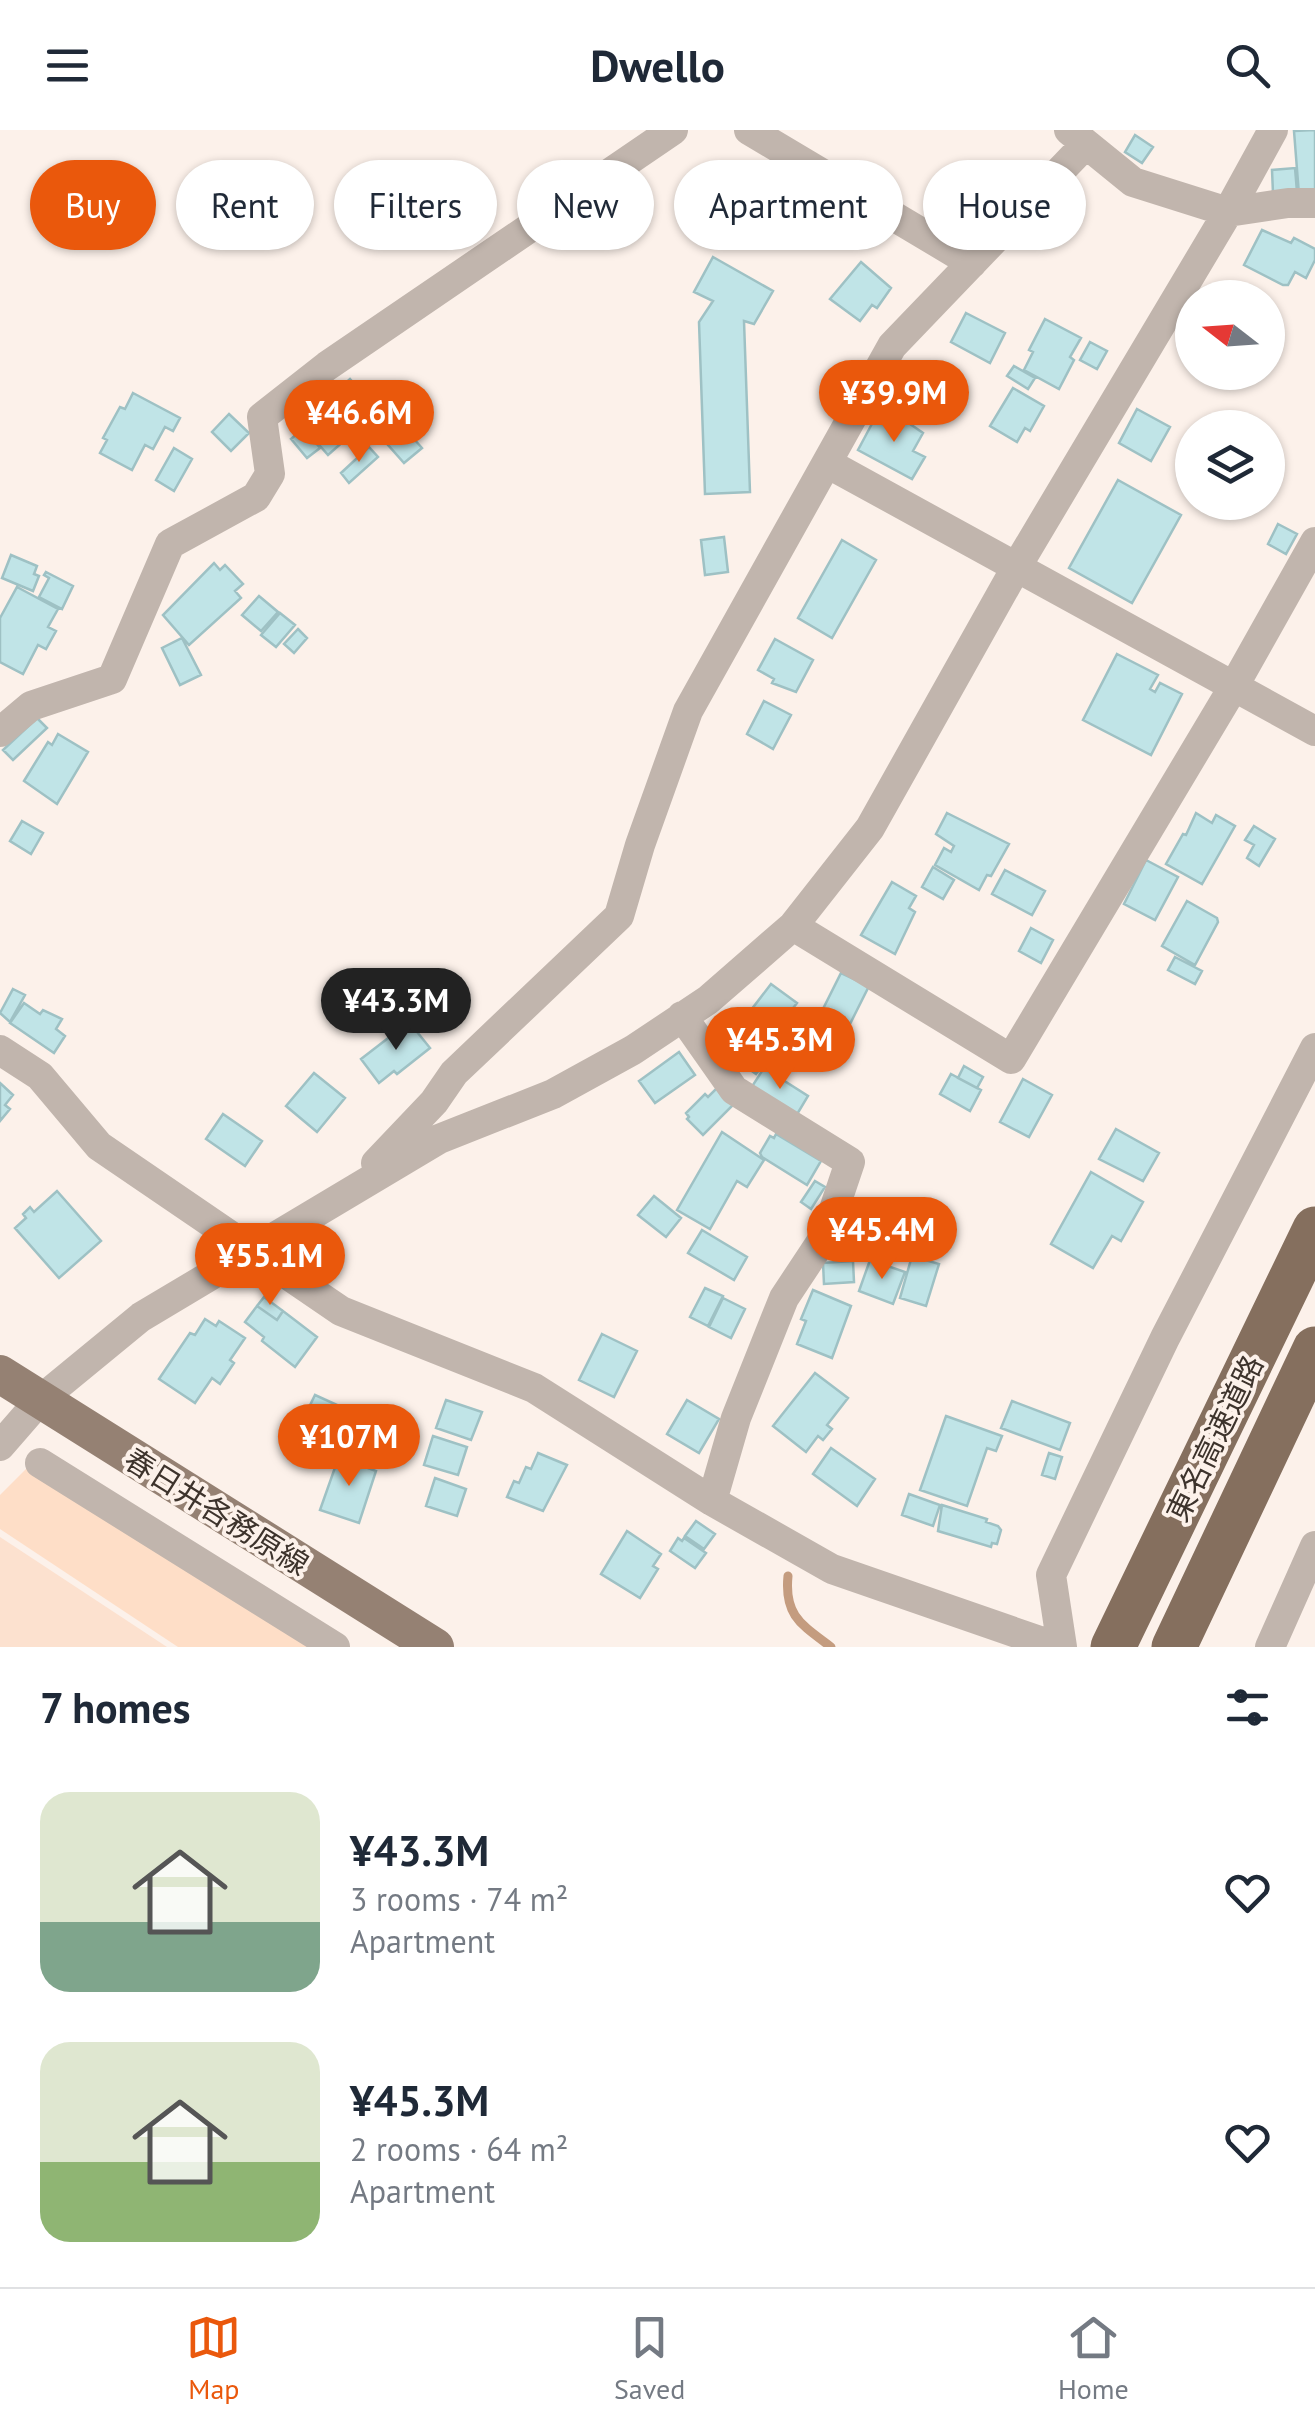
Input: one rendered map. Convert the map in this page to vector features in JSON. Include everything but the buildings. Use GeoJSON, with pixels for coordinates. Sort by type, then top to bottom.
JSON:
{"type":"FeatureCollection","features":[{"type":"Feature","properties":{"kind":"highway","name":"東名高速道路"},"geometry":{"type":"LineString","coordinates":[[1115,1644],[1315,1230]]}},
{"type":"Feature","properties":{"kind":"highway","name":"東名高速道路"},"geometry":{"type":"LineString","coordinates":[[1174,1647],[1315,1349]]}},
{"type":"Feature","properties":{"kind":"main road","name":"春日井各務原線"},"geometry":{"type":"LineString","coordinates":[[0,1374],[435,1647]]}},
{"type":"Feature","properties":{"kind":"street"},"geometry":{"type":"LineString","coordinates":[[0,732],[32,706],[112,679],[170,544],[256,497],[270,474],[262,417],[327,366],[673,130]]}},
{"type":"Feature","properties":{"kind":"street"},"geometry":{"type":"LineString","coordinates":[[749,130],[972,263]]}},
{"type":"Feature","properties":{"kind":"street"},"geometry":{"type":"LineString","coordinates":[[0,1446],[40,1400],[141,1317],[439,1139],[553,1094],[633,1050],[708,1000],[794,926],[870,828],[1017,566],[1273,130]]}},
{"type":"Feature","properties":{"kind":"street"},"geometry":{"type":"LineString","coordinates":[[353,1187],[434,1102],[454,1073],[619,916],[688,711],[892,346],[972,263],[1077,138],[1133,182],[1228,212],[1315,203]]}},
{"type":"Feature","properties":{"kind":"street"},"geometry":{"type":"LineString","coordinates":[[827,463],[1315,731]]}},
{"type":"Feature","properties":{"kind":"street"},"geometry":{"type":"LineString","coordinates":[[794,926],[1011,1059],[1234,686],[1315,542]]}},
{"type":"Feature","properties":{"kind":"street"},"geometry":{"type":"LineString","coordinates":[[682,1016],[734,1090],[850,1162],[825,1236],[784,1298],[736,1418],[712,1501]]}},
{"type":"Feature","properties":{"kind":"street"},"geometry":{"type":"LineString","coordinates":[[0,1050],[40,1076],[99,1146],[341,1311],[534,1388],[712,1501],[832,1569],[1060,1647],[1051,1575],[1165,1338],[1315,1048]]}},
{"type":"Feature","properties":{"kind":"street"},"geometry":{"type":"LineString","coordinates":[[40,1463],[335,1647]]}},
{"type":"Feature","properties":{"kind":"street"},"geometry":{"type":"LineString","coordinates":[[1270,1647],[1315,1546]]}},
{"type":"Feature","properties":{"kind":"shaded area"},"geometry":{"type":"Polygon","coordinates":[[[29,1466],[325,1647],[178,1647],[0,1529],[0,1495],[29,1466]]]}},
{"type":"Feature","properties":{"kind":"shaded area"},"geometry":{"type":"Polygon","coordinates":[[[0,1537],[167,1647],[0,1647],[0,1537]]]}},
{"type":"Feature","properties":{"kind":"waterway"},"geometry":{"type":"LineString","coordinates":[[788,1576],[792,1610],[831,1647]]}}]}
